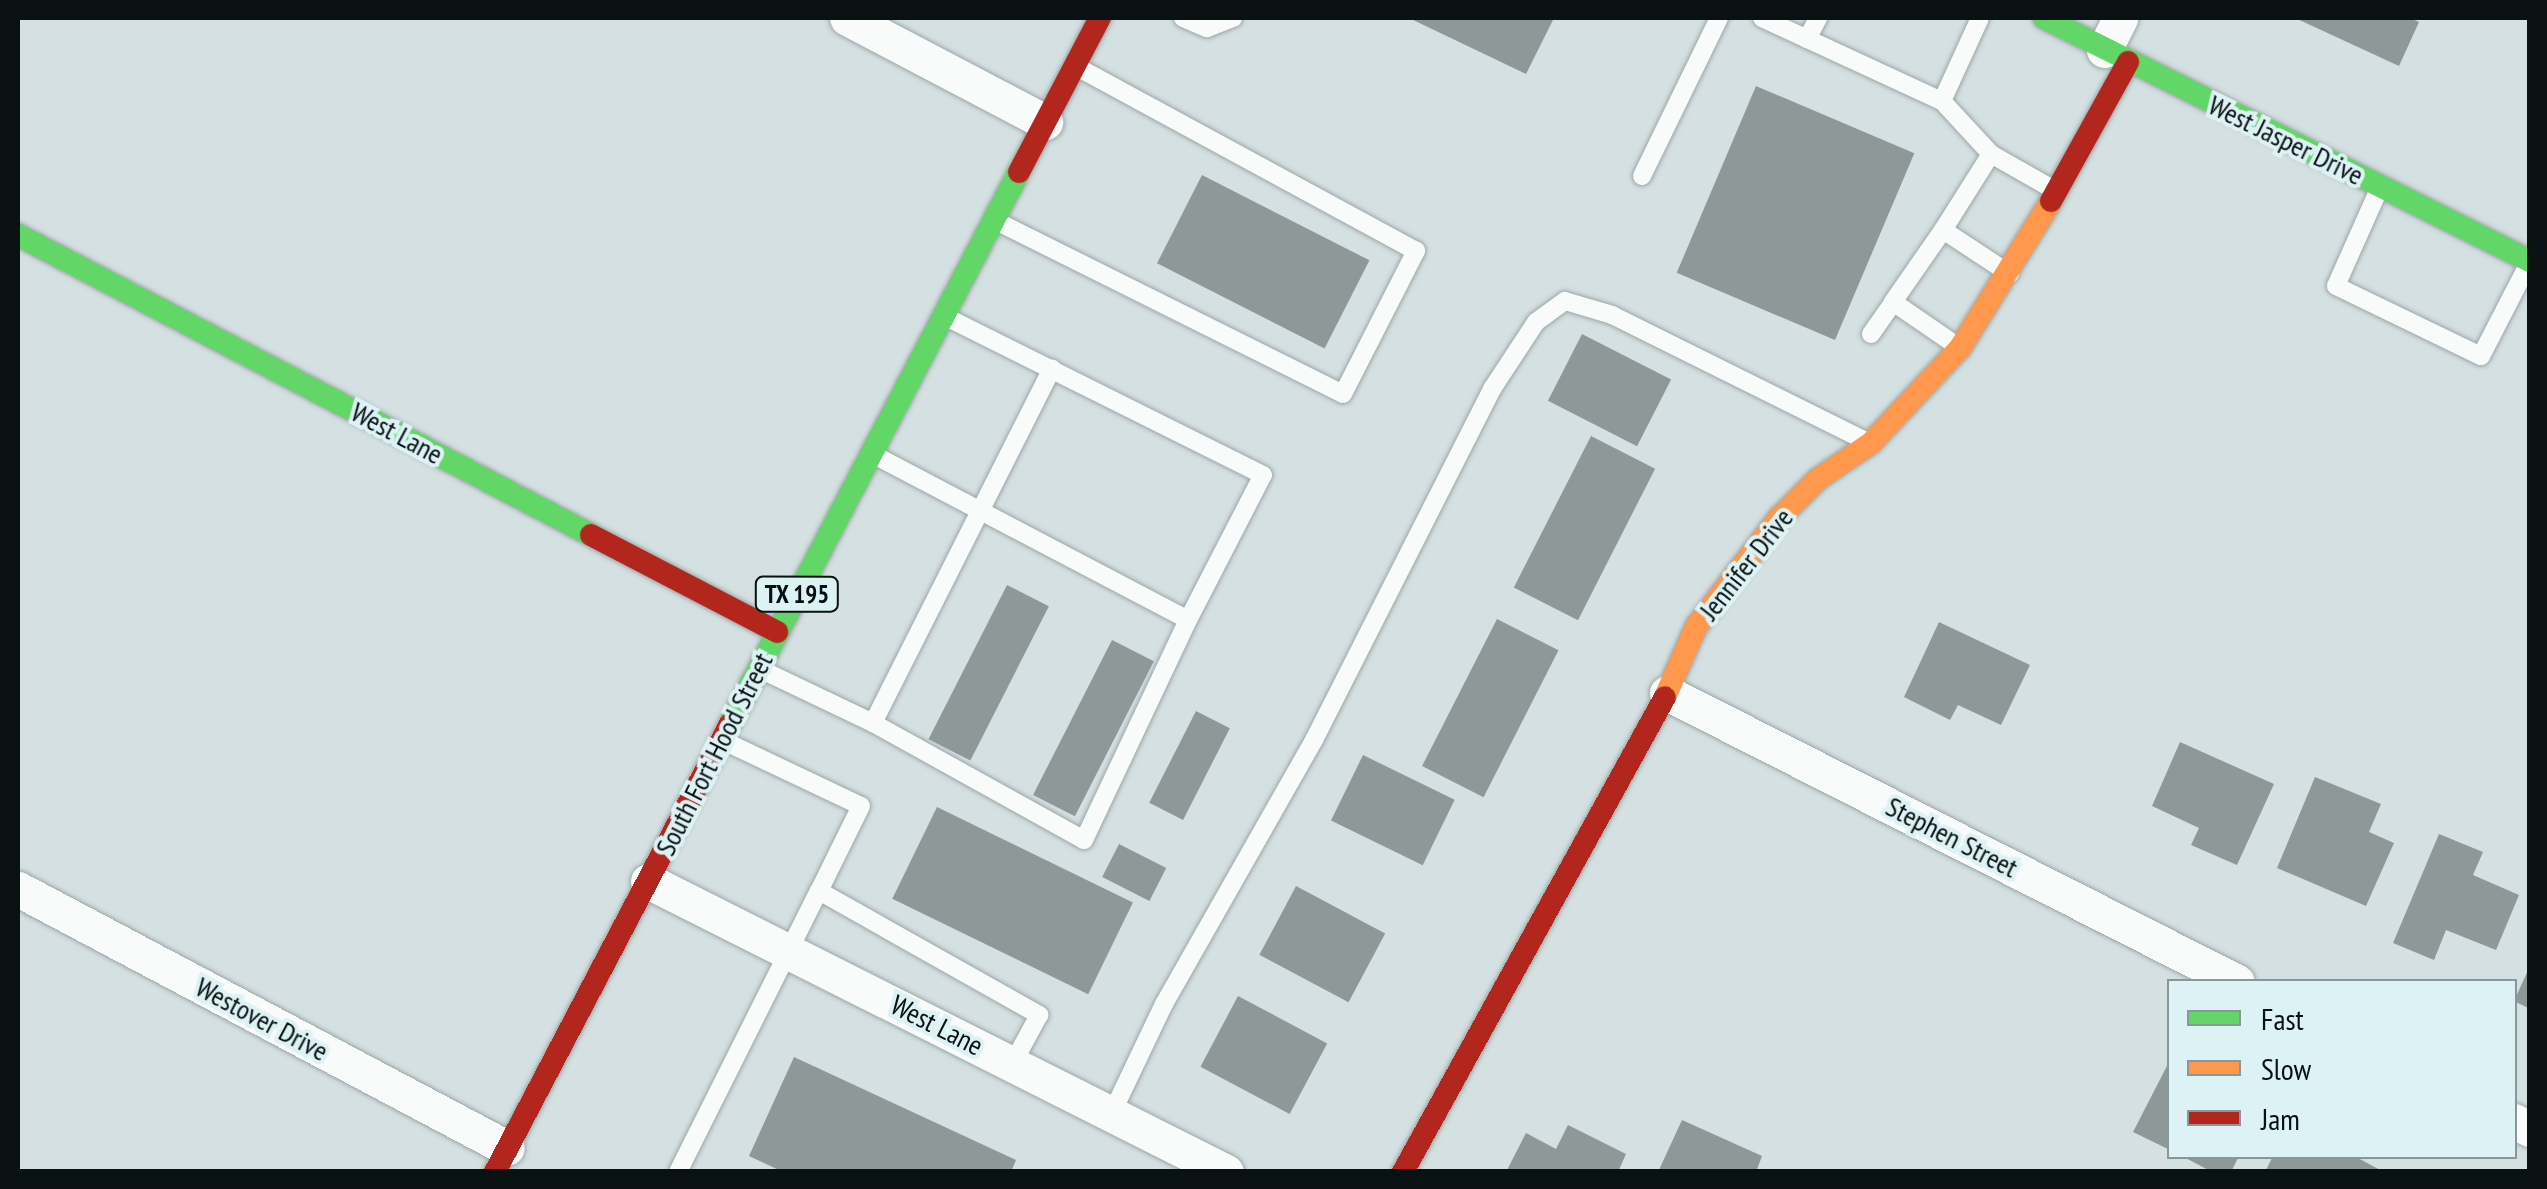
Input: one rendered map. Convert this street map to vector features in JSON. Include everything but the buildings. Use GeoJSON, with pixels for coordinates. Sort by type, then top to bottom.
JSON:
{"type":"FeatureCollection","features":[{"type":"Feature","properties":{"kind":"main road","name":"South Fort Hood Street"},"geometry":{"type":"LineString","coordinates":[[501,1160],[1100,18]]}},
{"type":"Feature","properties":{"kind":"main road","name":"West Jasper Drive"},"geometry":{"type":"LineString","coordinates":[[2044,18],[2530,261]]}},
{"type":"Feature","properties":{"kind":"main road","name":"Jennifer Drive"},"geometry":{"type":"LineString","coordinates":[[1403,1172],[1667,693],[1696,627],[1739,563],[1818,479],[1870,443],[1960,348],[2010,274],[2057,191],[2116,56]]}},
{"type":"Feature","properties":{"kind":"main road","name":"West Lane"},"geometry":{"type":"LineString","coordinates":[[18,234],[776,632]]}},
{"type":"Feature","properties":{"kind":"street"},"geometry":{"type":"LineString","coordinates":[[847,18],[1045,122]]}},
{"type":"Feature","properties":{"kind":"street","name":"Jennifer Drive"},"geometry":{"type":"LineString","coordinates":[[2116,56],[2120,18]]}},
{"type":"Feature","properties":{"kind":"street","name":"Stephen Street"},"geometry":{"type":"LineString","coordinates":[[1667,693],[2232,979]]}},
{"type":"Feature","properties":{"kind":"street","name":"West Lane"},"geometry":{"type":"LineString","coordinates":[[648,880],[1226,1172]]}},
{"type":"Feature","properties":{"kind":"street","name":"Westover Drive"},"geometry":{"type":"LineString","coordinates":[[18,890],[501,1160]]}},
{"type":"Feature","properties":{"kind":"lane"},"geometry":{"type":"LineString","coordinates":[[1183,18],[1206,28],[1234,18]]}},
{"type":"Feature","properties":{"kind":"lane"},"geometry":{"type":"LineString","coordinates":[[1642,176],[1719,18]]}},
{"type":"Feature","properties":{"kind":"lane"},"geometry":{"type":"LineString","coordinates":[[1762,18],[1942,101],[1991,154],[2057,191]]}},
{"type":"Feature","properties":{"kind":"lane"},"geometry":{"type":"LineString","coordinates":[[1807,39],[1818,18]]}},
{"type":"Feature","properties":{"kind":"lane"},"geometry":{"type":"LineString","coordinates":[[1942,101],[1980,18]]}},
{"type":"Feature","properties":{"kind":"lane"},"geometry":{"type":"LineString","coordinates":[[994,220],[1343,394],[1416,251],[1074,66]]}},
{"type":"Feature","properties":{"kind":"lane"},"geometry":{"type":"LineString","coordinates":[[1871,334],[1991,154]]}},
{"type":"Feature","properties":{"kind":"lane"},"geometry":{"type":"LineString","coordinates":[[2380,187],[2336,286],[2480,356],[2530,261]]}},
{"type":"Feature","properties":{"kind":"lane"},"geometry":{"type":"LineString","coordinates":[[1943,230],[2010,274]]}},
{"type":"Feature","properties":{"kind":"lane"},"geometry":{"type":"LineString","coordinates":[[1112,1113],[1164,1004],[1314,740],[1492,389],[1536,322],[1565,301],[1612,314],[1870,443]]}},
{"type":"Feature","properties":{"kind":"lane"},"geometry":{"type":"LineString","coordinates":[[1893,302],[1960,348]]}},
{"type":"Feature","properties":{"kind":"lane"},"geometry":{"type":"LineString","coordinates":[[758,668],[873,723],[1084,840],[1188,620],[1263,475],[943,316]]}},
{"type":"Feature","properties":{"kind":"lane"},"geometry":{"type":"LineString","coordinates":[[873,723],[1052,370]]}},
{"type":"Feature","properties":{"kind":"lane"},"geometry":{"type":"LineString","coordinates":[[871,453],[1188,620]]}},
{"type":"Feature","properties":{"kind":"lane"},"geometry":{"type":"LineString","coordinates":[[678,1172],[862,806],[721,740]]}},
{"type":"Feature","properties":{"kind":"lane"},"geometry":{"type":"LineString","coordinates":[[819,891],[1039,1015],[1013,1063]]}},
{"type":"Feature","properties":{"kind":"traffic: fast"},"geometry":{"type":"LineString","coordinates":[[2044,18],[2530,261]]}},
{"type":"Feature","properties":{"kind":"traffic: fast"},"geometry":{"type":"LineString","coordinates":[[730,724],[1019,172]]}},
{"type":"Feature","properties":{"kind":"traffic: fast"},"geometry":{"type":"LineString","coordinates":[[18,235],[591,535]]}},
{"type":"Feature","properties":{"kind":"traffic: slow"},"geometry":{"type":"LineString","coordinates":[[1665,697],[1696,627],[1779,518],[1818,479],[1871,443],[1960,348],[2051,201]]}},
{"type":"Feature","properties":{"kind":"traffic: jam"},"geometry":{"type":"LineString","coordinates":[[1019,172],[1100,18]]}},
{"type":"Feature","properties":{"kind":"traffic: jam"},"geometry":{"type":"LineString","coordinates":[[2051,201],[2128,62]]}},
{"type":"Feature","properties":{"kind":"traffic: jam"},"geometry":{"type":"LineString","coordinates":[[591,535],[777,632]]}},
{"type":"Feature","properties":{"kind":"traffic: jam"},"geometry":{"type":"LineString","coordinates":[[1403,1172],[1665,697]]}},
{"type":"Feature","properties":{"kind":"traffic: jam"},"geometry":{"type":"LineString","coordinates":[[495,1172],[730,724]]}}]}
